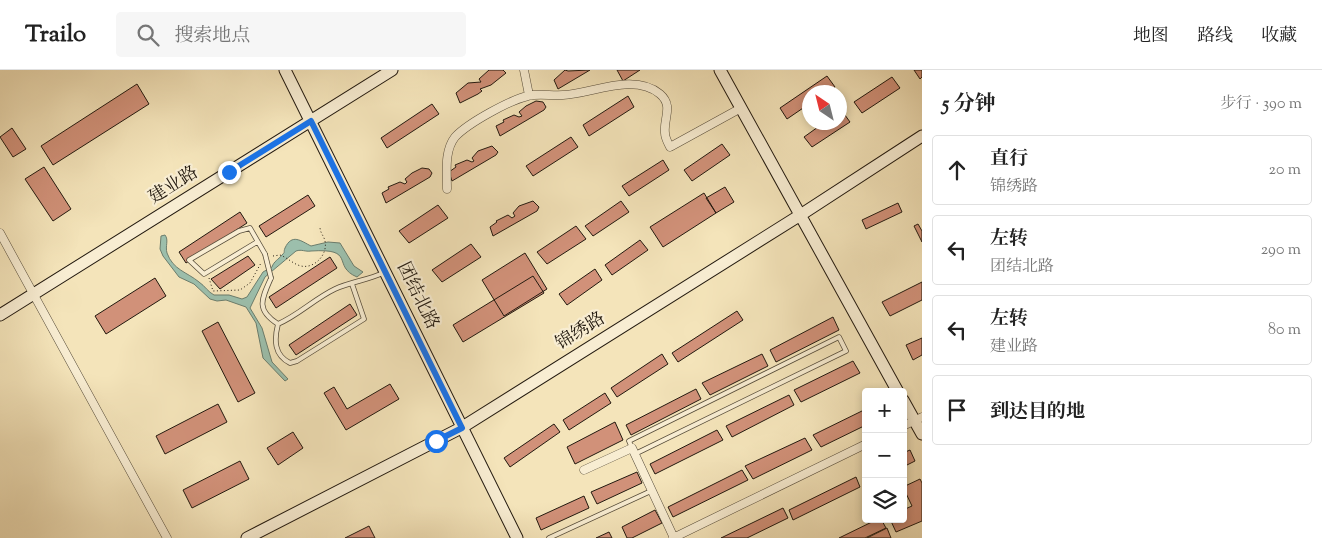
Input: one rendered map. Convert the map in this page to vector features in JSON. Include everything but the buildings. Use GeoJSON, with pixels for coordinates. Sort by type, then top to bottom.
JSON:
{"type":"FeatureCollection","features":[{"type":"Feature","properties":{"kind":"street","name":"团结北路"},"geometry":{"type":"LineString","coordinates":[[285,70],[517,538]]}},
{"type":"Feature","properties":{"kind":"street","name":"建业路"},"geometry":{"type":"LineString","coordinates":[[0,315],[392,70]]}},
{"type":"Feature","properties":{"kind":"street"},"geometry":{"type":"LineString","coordinates":[[524,70],[529,95]]}},
{"type":"Feature","properties":{"kind":"street"},"geometry":{"type":"LineString","coordinates":[[720,70],[802,214],[896,388]]}},
{"type":"Feature","properties":{"kind":"street"},"geometry":{"type":"LineString","coordinates":[[447,189],[447,153],[454,138],[471,123],[529,95],[564,95],[617,86],[650,88],[660,94],[666,102],[668,114],[665,132],[670,148],[741,108]]}},
{"type":"Feature","properties":{"kind":"street","name":"锦绣路"},"geometry":{"type":"LineString","coordinates":[[246,538],[462,428],[802,214],[922,136]]}},
{"type":"Feature","properties":{"kind":"street"},"geometry":{"type":"LineString","coordinates":[[0,233],[167,538]]}},
{"type":"Feature","properties":{"kind":"street"},"geometry":{"type":"LineString","coordinates":[[907,405],[918,419],[922,434]]}},
{"type":"Feature","properties":{"kind":"street"},"geometry":{"type":"LineString","coordinates":[[584,470],[633,451],[674,538],[862,446]]}},
{"type":"Feature","properties":{"kind":"lane"},"geometry":{"type":"LineString","coordinates":[[258,242],[204,274],[189,260],[250,228],[265,254],[270,278],[262,301],[264,310],[278,324]]}},
{"type":"Feature","properties":{"kind":"lane"},"geometry":{"type":"LineString","coordinates":[[278,324],[291,319],[314,300],[337,288],[385,272]]}},
{"type":"Feature","properties":{"kind":"lane"},"geometry":{"type":"LineString","coordinates":[[278,324],[275,338],[279,354],[290,363],[297,361],[364,319],[352,284]]}},
{"type":"Feature","properties":{"kind":"lane"},"geometry":{"type":"LineString","coordinates":[[838,338],[846,351],[633,451],[629,441],[838,338]]}},
{"type":"Feature","properties":{"kind":"lane"},"geometry":{"type":"LineString","coordinates":[[549,538],[651,491]]}},
{"type":"Feature","properties":{"kind":"path"},"geometry":{"type":"LineString","coordinates":[[270,256],[280,255],[289,259],[292,263],[303,267],[310,266],[319,260],[325,251],[325,240],[320,227]]}},
{"type":"Feature","properties":{"kind":"path"},"geometry":{"type":"LineString","coordinates":[[208,272],[210,287],[213,291],[240,290],[250,283],[262,261]]}},
{"type":"Feature","properties":{"kind":"shaded area"},"geometry":{"type":"Polygon","coordinates":[[[165,235],[167,239],[167,253],[173,263],[214,295],[229,295],[242,299],[247,297],[263,272],[272,267],[284,253],[288,243],[294,239],[311,246],[328,242],[340,243],[354,266],[363,272],[357,277],[349,273],[342,259],[334,252],[300,250],[296,251],[265,277],[250,308],[262,328],[272,362],[288,379],[285,381],[263,358],[256,323],[246,307],[226,300],[217,301],[210,299],[194,284],[179,277],[160,249],[161,236],[165,235]]]}},
{"type":"Feature","properties":{"kind":"route"},"geometry":{"type":"LineString","coordinates":[[229,172],[311,121],[462,428],[436,441]]}}]}
